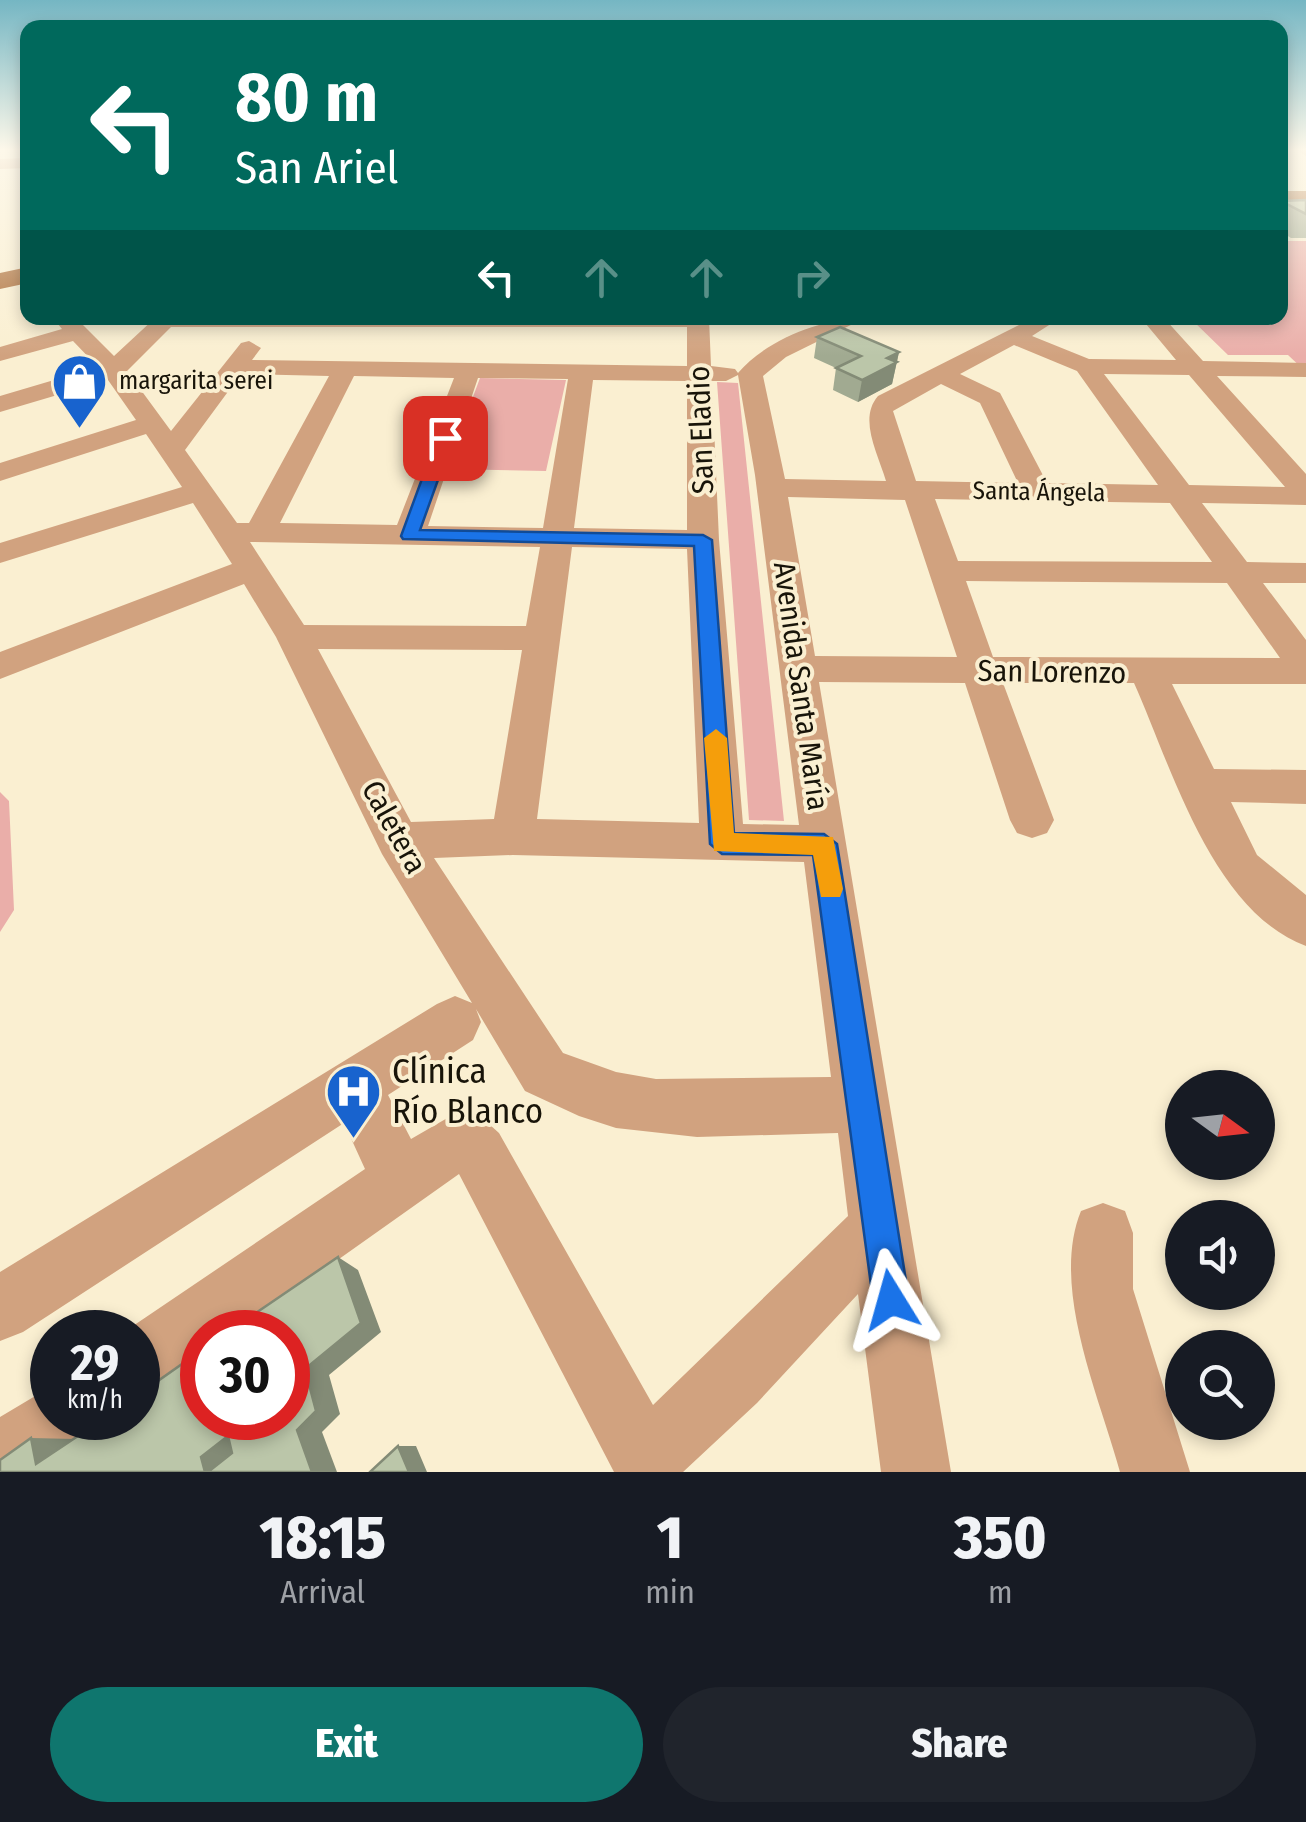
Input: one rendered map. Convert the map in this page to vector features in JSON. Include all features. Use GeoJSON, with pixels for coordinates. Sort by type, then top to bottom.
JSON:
{"type":"FeatureCollection","features":[{"type":"Feature","properties":{"kind":"street"},"geometry":{"type":"LineString","coordinates":[[0,354],[71,325]]}},
{"type":"Feature","properties":{"kind":"street","name":"Caletera"},"geometry":{"type":"LineString","coordinates":[[71,325],[114,370],[198,492],[246,544],[398,841],[544,1072],[573,1090],[656,1107],[859,1104]]}},
{"type":"Feature","properties":{"kind":"street"},"geometry":{"type":"LineString","coordinates":[[0,404],[114,370],[160,325]]}},
{"type":"Feature","properties":{"kind":"street"},"geometry":{"type":"LineString","coordinates":[[0,472],[160,438],[236,367],[267,325]]}},
{"type":"Feature","properties":{"kind":"street"},"geometry":{"type":"LineString","coordinates":[[410,536],[473,325]]}},
{"type":"Feature","properties":{"kind":"street","name":"San Eladio"},"geometry":{"type":"LineString","coordinates":[[697,325],[703,540],[722,844]]}},
{"type":"Feature","properties":{"kind":"street"},"geometry":{"type":"LineString","coordinates":[[236,367],[750,374],[778,352],[838,325]]}},
{"type":"Feature","properties":{"kind":"street"},"geometry":{"type":"LineString","coordinates":[[1032,820],[880,410],[939,374],[1037,325]]}},
{"type":"Feature","properties":{"kind":"street"},"geometry":{"type":"LineString","coordinates":[[1158,325],[1306,494]]}},
{"type":"Feature","properties":{"kind":"street"},"geometry":{"type":"LineString","coordinates":[[1016,338],[1086,366],[1306,370]]}},
{"type":"Feature","properties":{"kind":"street"},"geometry":{"type":"LineString","coordinates":[[246,544],[346,366]]}},
{"type":"Feature","properties":{"kind":"street"},"geometry":{"type":"LineString","coordinates":[[1086,366],[1306,669]]}},
{"type":"Feature","properties":{"kind":"street"},"geometry":{"type":"LineString","coordinates":[[513,837],[581,373]]}},
{"type":"Feature","properties":{"kind":"street","name":"Avenida Santa María"},"geometry":{"type":"LineString","coordinates":[[750,374],[772,488],[880,1227],[906,1463]]}},
{"type":"Feature","properties":{"kind":"street"},"geometry":{"type":"LineString","coordinates":[[939,374],[991,398],[1036,492]]}},
{"type":"Feature","properties":{"kind":"street","name":"Santa Ángela"},"geometry":{"type":"LineString","coordinates":[[772,488],[1306,494]]}},
{"type":"Feature","properties":{"kind":"street"},"geometry":{"type":"LineString","coordinates":[[0,553],[198,492]]}},
{"type":"Feature","properties":{"kind":"street"},"geometry":{"type":"LineString","coordinates":[[0,666],[246,544],[410,536],[703,540]]}},
{"type":"Feature","properties":{"kind":"street"},"geometry":{"type":"LineString","coordinates":[[943,572],[1306,573]]}},
{"type":"Feature","properties":{"kind":"street"},"geometry":{"type":"LineString","coordinates":[[294,638],[543,638]]}},
{"type":"Feature","properties":{"kind":"street","name":"San Lorenzo"},"geometry":{"type":"LineString","coordinates":[[799,669],[1148,673],[1306,669]]}},
{"type":"Feature","properties":{"kind":"street"},"geometry":{"type":"LineString","coordinates":[[1148,673],[1241,870],[1306,924]]}},
{"type":"Feature","properties":{"kind":"street"},"geometry":{"type":"LineString","coordinates":[[1202,785],[1306,788]]}},
{"type":"Feature","properties":{"kind":"street"},"geometry":{"type":"LineString","coordinates":[[398,841],[513,837],[824,844]]}},
{"type":"Feature","properties":{"kind":"street"},"geometry":{"type":"LineString","coordinates":[[0,1309],[455,1022]]}},
{"type":"Feature","properties":{"kind":"street"},"geometry":{"type":"LineString","coordinates":[[354,1085],[400,1178]]}},
{"type":"Feature","properties":{"kind":"street"},"geometry":{"type":"LineString","coordinates":[[160,1347],[400,1178],[456,1142],[469,1144],[479,1152],[645,1459],[733,1380],[880,1227]]}},
{"type":"Feature","properties":{"kind":"street"},"geometry":{"type":"LineString","coordinates":[[1103,1233],[1101,1289],[1154,1472]]}},
{"type":"Feature","properties":{"kind":"street"},"geometry":{"type":"LineString","coordinates":[[0,1459],[30,1438]]}},
{"type":"Feature","properties":{"kind":"shaded area"},"geometry":{"type":"Polygon","coordinates":[[[1288,241],[1306,241],[1306,372],[1288,355],[1228,355],[1197,325],[1288,325],[1288,241]]]}},
{"type":"Feature","properties":{"kind":"shaded area"},"geometry":{"type":"Polygon","coordinates":[[[480,378],[566,380],[546,471],[446,469],[480,378]]]}},
{"type":"Feature","properties":{"kind":"shaded area"},"geometry":{"type":"Polygon","coordinates":[[[717,382],[738,383],[784,821],[749,820],[717,382]]]}},
{"type":"Feature","properties":{"kind":"shaded area"},"geometry":{"type":"Polygon","coordinates":[[[0,792],[9,801],[14,910],[0,932],[0,792]]]}},
{"type":"Feature","properties":{"kind":"building"},"geometry":{"type":"Polygon","coordinates":[[[840,327],[899,352],[887,358],[897,362],[862,380],[836,368],[861,356],[817,337],[840,327]]]}},
{"type":"Feature","properties":{"kind":"building"},"geometry":{"type":"Polygon","coordinates":[[[338,1257],[361,1323],[310,1365],[310,1310],[260,1310],[338,1257]]]}},
{"type":"Feature","properties":{"kind":"building"},"geometry":{"type":"Polygon","coordinates":[[[180,1365],[180,1440],[223,1440],[201,1457],[205,1472],[0,1472],[0,1460],[30,1439],[36,1464],[72,1440],[160,1440],[160,1380],[180,1365]]]}},
{"type":"Feature","properties":{"kind":"building"},"geometry":{"type":"Polygon","coordinates":[[[310,1388],[316,1411],[310,1417],[310,1388]]]}},
{"type":"Feature","properties":{"kind":"building"},"geometry":{"type":"Polygon","coordinates":[[[229,1440],[301,1440],[312,1472],[208,1472],[232,1453],[229,1440]]]}},
{"type":"Feature","properties":{"kind":"building"},"geometry":{"type":"Polygon","coordinates":[[[398,1446],[409,1472],[370,1472],[398,1446]]]}},
{"type":"Feature","properties":{"kind":"slow traffic"},"geometry":{"type":"LineString","coordinates":[[716,738],[722,844],[824,844],[830,889]]}},
{"type":"Feature","properties":{"kind":"place","name":"margarita serei"},"geometry":{"type":"Point","coordinates":[80,430]}},
{"type":"Feature","properties":{"kind":"place","name":"Clínica Río Blanco"},"geometry":{"type":"Point","coordinates":[353,1140]}},
{"type":"Feature","properties":{"kind":"route"},"geometry":{"type":"LineString","coordinates":[[445,438],[410,536],[703,540],[722,844],[824,844],[859,1104],[891,1300]]}}]}
